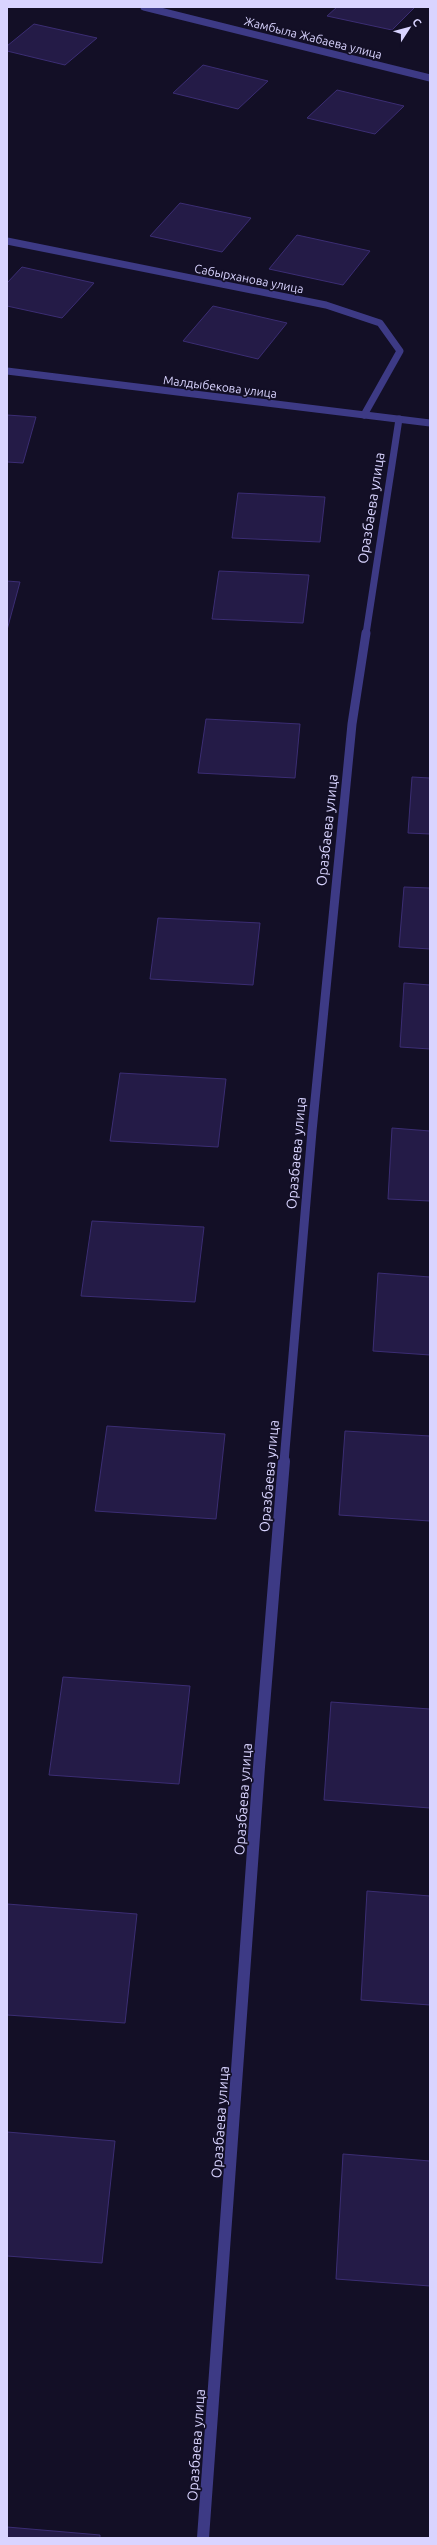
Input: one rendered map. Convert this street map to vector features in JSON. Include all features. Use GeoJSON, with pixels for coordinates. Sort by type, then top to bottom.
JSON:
{"type":"FeatureCollection","features":[{"type":"Feature","properties":{"kind":"street","name":"Жамбыла Жабаева улица"},"geometry":{"type":"LineString","coordinates":[[144,7],[430,78]]}},
{"type":"Feature","properties":{"kind":"street","name":"Сабырханова улица"},"geometry":{"type":"LineString","coordinates":[[7,241],[326,305],[380,323],[400,351],[364,415]]}},
{"type":"Feature","properties":{"kind":"street","name":"Малдыбекова улица"},"geometry":{"type":"LineString","coordinates":[[7,371],[148,390],[430,423]]}},
{"type":"Feature","properties":{"kind":"street","name":"Оразбаева улица"},"geometry":{"type":"LineString","coordinates":[[203,2538],[259,1767],[312,1131],[352,724],[399,419]]}},
{"type":"Feature","properties":{"kind":"building"},"geometry":{"type":"Polygon","coordinates":[[[337,7],[415,7],[392,30],[327,16],[337,7]]]}},
{"type":"Feature","properties":{"kind":"building"},"geometry":{"type":"Polygon","coordinates":[[[34,24],[97,38],[65,65],[7,51],[7,46],[34,24]]]}},
{"type":"Feature","properties":{"kind":"building"},"geometry":{"type":"Polygon","coordinates":[[[203,65],[268,81],[238,109],[173,93],[203,65]]]}},
{"type":"Feature","properties":{"kind":"building"},"geometry":{"type":"Polygon","coordinates":[[[337,90],[404,106],[375,134],[307,118],[337,90]]]}},
{"type":"Feature","properties":{"kind":"building"},"geometry":{"type":"Polygon","coordinates":[[[180,203],[251,218],[222,252],[150,236],[180,203]]]}},
{"type":"Feature","properties":{"kind":"building"},"geometry":{"type":"Polygon","coordinates":[[[297,235],[370,251],[343,285],[269,269],[297,235]]]}},
{"type":"Feature","properties":{"kind":"building"},"geometry":{"type":"Polygon","coordinates":[[[22,267],[94,283],[62,318],[7,306],[7,283],[22,267]]]}},
{"type":"Feature","properties":{"kind":"building"},"geometry":{"type":"Polygon","coordinates":[[[213,306],[287,323],[258,359],[183,341],[213,306]]]}},
{"type":"Feature","properties":{"kind":"building"},"geometry":{"type":"Polygon","coordinates":[[[7,415],[36,417],[23,463],[7,462],[7,415]]]}},
{"type":"Feature","properties":{"kind":"building"},"geometry":{"type":"Polygon","coordinates":[[[238,493],[325,497],[320,542],[232,538],[238,493]]]}},
{"type":"Feature","properties":{"kind":"building"},"geometry":{"type":"Polygon","coordinates":[[[219,571],[309,575],[303,623],[212,619],[219,571]]]}},
{"type":"Feature","properties":{"kind":"building"},"geometry":{"type":"Polygon","coordinates":[[[7,581],[20,582],[7,630],[7,581]]]}},
{"type":"Feature","properties":{"kind":"building"},"geometry":{"type":"Polygon","coordinates":[[[206,719],[300,724],[295,778],[198,773],[206,719]]]}},
{"type":"Feature","properties":{"kind":"building"},"geometry":{"type":"Polygon","coordinates":[[[412,777],[430,778],[430,834],[408,833],[412,777]]]}},
{"type":"Feature","properties":{"kind":"building"},"geometry":{"type":"Polygon","coordinates":[[[404,887],[430,888],[430,949],[399,947],[404,887]]]}},
{"type":"Feature","properties":{"kind":"building"},"geometry":{"type":"Polygon","coordinates":[[[158,918],[260,923],[253,985],[150,979],[158,918]]]}},
{"type":"Feature","properties":{"kind":"building"},"geometry":{"type":"Polygon","coordinates":[[[404,983],[430,985],[430,1049],[400,1047],[404,983]]]}},
{"type":"Feature","properties":{"kind":"building"},"geometry":{"type":"Polygon","coordinates":[[[120,1073],[226,1079],[218,1147],[110,1141],[120,1073]]]}},
{"type":"Feature","properties":{"kind":"building"},"geometry":{"type":"Polygon","coordinates":[[[392,1128],[430,1131],[430,1201],[388,1199],[392,1128]]]}},
{"type":"Feature","properties":{"kind":"building"},"geometry":{"type":"Polygon","coordinates":[[[92,1221],[204,1227],[195,1302],[81,1296],[92,1221]]]}},
{"type":"Feature","properties":{"kind":"building"},"geometry":{"type":"Polygon","coordinates":[[[378,1273],[430,1277],[430,1355],[373,1351],[378,1273]]]}},
{"type":"Feature","properties":{"kind":"building"},"geometry":{"type":"Polygon","coordinates":[[[107,1426],[225,1434],[216,1519],[95,1511],[107,1426]]]}},
{"type":"Feature","properties":{"kind":"building"},"geometry":{"type":"Polygon","coordinates":[[[345,1431],[430,1436],[430,1521],[339,1515],[345,1431]]]}},
{"type":"Feature","properties":{"kind":"building"},"geometry":{"type":"Polygon","coordinates":[[[63,1677],[190,1686],[179,1784],[49,1775],[63,1677]]]}},
{"type":"Feature","properties":{"kind":"building"},"geometry":{"type":"Polygon","coordinates":[[[331,1702],[430,1709],[430,1808],[324,1800],[331,1702]]]}},
{"type":"Feature","properties":{"kind":"building"},"geometry":{"type":"Polygon","coordinates":[[[367,1891],[430,1896],[430,2005],[361,2000],[367,1891]]]}},
{"type":"Feature","properties":{"kind":"building"},"geometry":{"type":"Polygon","coordinates":[[[7,1904],[137,1914],[125,2023],[7,2015],[7,1904]]]}},
{"type":"Feature","properties":{"kind":"building"},"geometry":{"type":"Polygon","coordinates":[[[7,2132],[115,2141],[102,2263],[7,2256],[7,2132]]]}},
{"type":"Feature","properties":{"kind":"building"},"geometry":{"type":"Polygon","coordinates":[[[343,2154],[430,2161],[430,2286],[336,2279],[343,2154]]]}},
{"type":"Feature","properties":{"kind":"building"},"geometry":{"type":"Polygon","coordinates":[[[7,2527],[100,2535],[100,2538],[7,2538],[7,2527]]]}}]}
